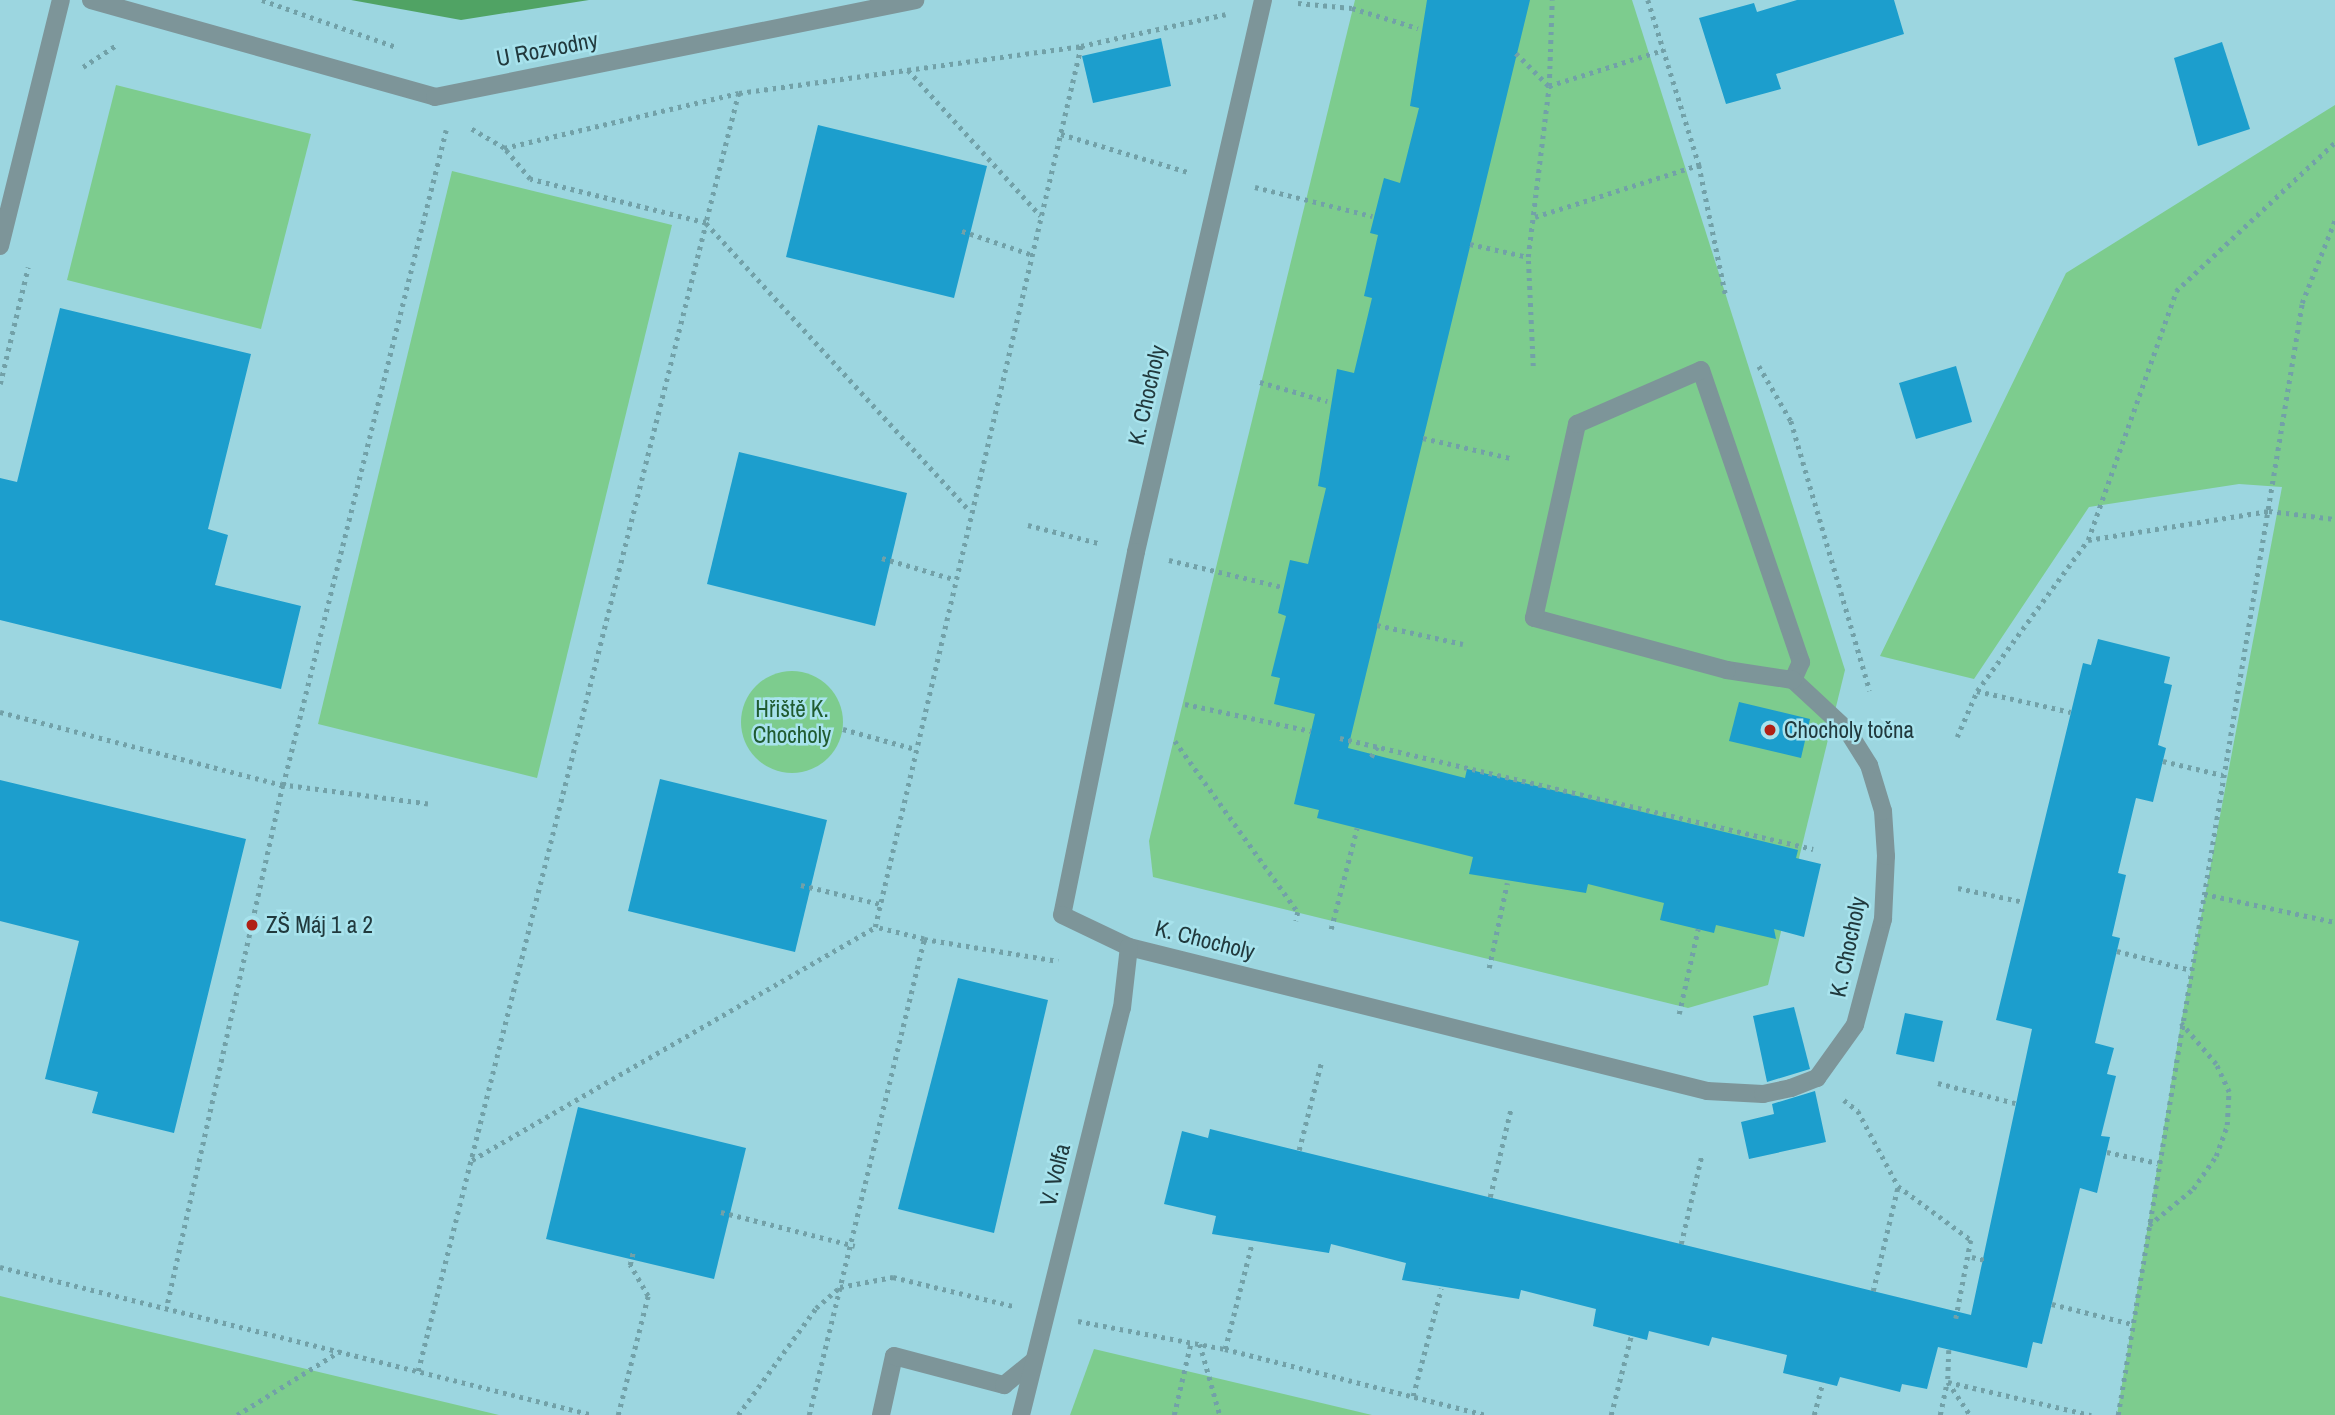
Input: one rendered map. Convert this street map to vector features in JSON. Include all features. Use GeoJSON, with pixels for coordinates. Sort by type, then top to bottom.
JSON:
{"type":"FeatureCollection","features":[{"type":"Feature","properties":{"kind":"street"},"geometry":{"type":"LineString","coordinates":[[0,246],[61,0]]}},
{"type":"Feature","properties":{"kind":"street","name":"U Rozvodny"},"geometry":{"type":"LineString","coordinates":[[91,0],[193,26],[435,97],[915,0]]}},
{"type":"Feature","properties":{"kind":"street","name":"K. Chocholy"},"geometry":{"type":"LineString","coordinates":[[1263,0],[1221,180],[1062,915],[1129,947],[1707,1091],[1763,1094],[1817,1078],[1855,1025],[1871,979],[1883,919],[1886,856],[1883,811],[1869,765],[1847,730],[1793,680]]}},
{"type":"Feature","properties":{"kind":"street"},"geometry":{"type":"LineString","coordinates":[[1701,370],[1801,662],[1793,680],[1727,670],[1534,618],[1577,424],[1701,370]]}},
{"type":"Feature","properties":{"kind":"street","name":"V. Volfa"},"geometry":{"type":"LineString","coordinates":[[1021,1415],[1122,1008],[1129,947]]}},
{"type":"Feature","properties":{"kind":"street"},"geometry":{"type":"LineString","coordinates":[[881,1415],[894,1356],[1004,1385],[1034,1361]]}},
{"type":"Feature","properties":{"kind":"path"},"geometry":{"type":"LineString","coordinates":[[262,0],[401,48]]}},
{"type":"Feature","properties":{"kind":"path"},"geometry":{"type":"LineString","coordinates":[[1533,366],[1528,257],[1549,86],[1552,0]]}},
{"type":"Feature","properties":{"kind":"path"},"geometry":{"type":"LineString","coordinates":[[1648,0],[1699,165],[1726,296]]}},
{"type":"Feature","properties":{"kind":"path"},"geometry":{"type":"LineString","coordinates":[[1283,2],[1352,8],[1418,28]]}},
{"type":"Feature","properties":{"kind":"path"},"geometry":{"type":"LineString","coordinates":[[969,510],[706,223],[530,179],[505,148],[738,93],[1081,46],[1241,11]]}},
{"type":"Feature","properties":{"kind":"path"},"geometry":{"type":"LineString","coordinates":[[77,79],[86,60],[133,38]]}},
{"type":"Feature","properties":{"kind":"path"},"geometry":{"type":"LineString","coordinates":[[875,928],[969,510],[1042,217],[1081,46]]}},
{"type":"Feature","properties":{"kind":"path"},"geometry":{"type":"LineString","coordinates":[[1549,86],[1663,50]]}},
{"type":"Feature","properties":{"kind":"path"},"geometry":{"type":"LineString","coordinates":[[1516,53],[1549,86]]}},
{"type":"Feature","properties":{"kind":"path"},"geometry":{"type":"LineString","coordinates":[[907,70],[1042,217]]}},
{"type":"Feature","properties":{"kind":"path"},"geometry":{"type":"LineString","coordinates":[[418,1371],[738,93]]}},
{"type":"Feature","properties":{"kind":"path"},"geometry":{"type":"LineString","coordinates":[[167,1307],[283,785],[448,120]]}},
{"type":"Feature","properties":{"kind":"path"},"geometry":{"type":"LineString","coordinates":[[1061,134],[1221,180],[1372,216]]}},
{"type":"Feature","properties":{"kind":"path"},"geometry":{"type":"LineString","coordinates":[[1957,737],[1978,691],[2088,540],[2176,291],[2335,142]]}},
{"type":"Feature","properties":{"kind":"path"},"geometry":{"type":"LineString","coordinates":[[1535,217],[1699,165]]}},
{"type":"Feature","properties":{"kind":"path"},"geometry":{"type":"LineString","coordinates":[[2118,1415],[2302,303],[2335,220]]}},
{"type":"Feature","properties":{"kind":"path"},"geometry":{"type":"LineString","coordinates":[[962,231],[1033,254]]}},
{"type":"Feature","properties":{"kind":"path"},"geometry":{"type":"LineString","coordinates":[[1470,244],[1528,257]]}},
{"type":"Feature","properties":{"kind":"path"},"geometry":{"type":"LineString","coordinates":[[0,384],[29,263]]}},
{"type":"Feature","properties":{"kind":"path"},"geometry":{"type":"LineString","coordinates":[[1759,366],[1791,421],[1870,691]]}},
{"type":"Feature","properties":{"kind":"path"},"geometry":{"type":"LineString","coordinates":[[1260,382],[1327,401]]}},
{"type":"Feature","properties":{"kind":"path"},"geometry":{"type":"LineString","coordinates":[[1423,438],[1510,458]]}},
{"type":"Feature","properties":{"kind":"path"},"geometry":{"type":"LineString","coordinates":[[2088,540],[2269,511],[2335,519]]}},
{"type":"Feature","properties":{"kind":"path"},"geometry":{"type":"LineString","coordinates":[[1028,525],[1109,546]]}},
{"type":"Feature","properties":{"kind":"path"},"geometry":{"type":"LineString","coordinates":[[1158,557],[1282,587]]}},
{"type":"Feature","properties":{"kind":"path"},"geometry":{"type":"LineString","coordinates":[[882,558],[954,579]]}},
{"type":"Feature","properties":{"kind":"path"},"geometry":{"type":"LineString","coordinates":[[1377,625],[1463,644]]}},
{"type":"Feature","properties":{"kind":"path"},"geometry":{"type":"LineString","coordinates":[[1978,691],[2071,712]]}},
{"type":"Feature","properties":{"kind":"path"},"geometry":{"type":"LineString","coordinates":[[1185,704],[1311,731]]}},
{"type":"Feature","properties":{"kind":"path"},"geometry":{"type":"LineString","coordinates":[[0,712],[283,785],[428,804]]}},
{"type":"Feature","properties":{"kind":"path"},"geometry":{"type":"LineString","coordinates":[[843,729],[915,749]]}},
{"type":"Feature","properties":{"kind":"path"},"geometry":{"type":"LineString","coordinates":[[1340,737],[1813,849]]}},
{"type":"Feature","properties":{"kind":"path"},"geometry":{"type":"LineString","coordinates":[[1175,741],[1298,912],[1296,920]]}},
{"type":"Feature","properties":{"kind":"path"},"geometry":{"type":"LineString","coordinates":[[1371,757],[1377,747]]}},
{"type":"Feature","properties":{"kind":"path"},"geometry":{"type":"LineString","coordinates":[[2163,761],[2222,775]]}},
{"type":"Feature","properties":{"kind":"path"},"geometry":{"type":"LineString","coordinates":[[1331,929],[1357,828]]}},
{"type":"Feature","properties":{"kind":"path"},"geometry":{"type":"LineString","coordinates":[[894,842],[902,844]]}},
{"type":"Feature","properties":{"kind":"path"},"geometry":{"type":"LineString","coordinates":[[1489,968],[1507,883]]}},
{"type":"Feature","properties":{"kind":"path"},"geometry":{"type":"LineString","coordinates":[[801,885],[880,904]]}},
{"type":"Feature","properties":{"kind":"path"},"geometry":{"type":"LineString","coordinates":[[1958,888],[2024,902]]}},
{"type":"Feature","properties":{"kind":"path"},"geometry":{"type":"LineString","coordinates":[[2204,894],[2335,922]]}},
{"type":"Feature","properties":{"kind":"path"},"geometry":{"type":"LineString","coordinates":[[471,1160],[875,928],[924,939],[1058,961]]}},
{"type":"Feature","properties":{"kind":"path"},"geometry":{"type":"LineString","coordinates":[[1679,1014],[1698,929]]}},
{"type":"Feature","properties":{"kind":"path"},"geometry":{"type":"LineString","coordinates":[[809,1415],[840,1287],[855,1246],[924,939]]}},
{"type":"Feature","properties":{"kind":"path"},"geometry":{"type":"LineString","coordinates":[[2117,951],[2191,970]]}},
{"type":"Feature","properties":{"kind":"path"},"geometry":{"type":"LineString","coordinates":[[2148,1226],[2193,1189],[2227,1125],[2229,1092],[2216,1064],[2181,1023]]}},
{"type":"Feature","properties":{"kind":"path"},"geometry":{"type":"LineString","coordinates":[[1298,1150],[1321,1063]]}},
{"type":"Feature","properties":{"kind":"path"},"geometry":{"type":"LineString","coordinates":[[1817,1078],[1858,1111],[1898,1186],[1971,1240],[1972,1256],[1956,1320]]}},
{"type":"Feature","properties":{"kind":"path"},"geometry":{"type":"LineString","coordinates":[[1938,1083],[2015,1103]]}},
{"type":"Feature","properties":{"kind":"path"},"geometry":{"type":"LineString","coordinates":[[1490,1197],[1511,1108]]}},
{"type":"Feature","properties":{"kind":"path"},"geometry":{"type":"LineString","coordinates":[[2106,1152],[2158,1163]]}},
{"type":"Feature","properties":{"kind":"path"},"geometry":{"type":"LineString","coordinates":[[1681,1244],[1702,1154]]}},
{"type":"Feature","properties":{"kind":"path"},"geometry":{"type":"LineString","coordinates":[[1873,1291],[1898,1186]]}},
{"type":"Feature","properties":{"kind":"path"},"geometry":{"type":"LineString","coordinates":[[721,1212],[855,1246]]}},
{"type":"Feature","properties":{"kind":"path"},"geometry":{"type":"LineString","coordinates":[[1225,1349],[1252,1243]]}},
{"type":"Feature","properties":{"kind":"path"},"geometry":{"type":"LineString","coordinates":[[618,1415],[648,1296],[630,1265],[633,1252]]}},
{"type":"Feature","properties":{"kind":"path"},"geometry":{"type":"LineString","coordinates":[[1972,1256],[1985,1260]]}},
{"type":"Feature","properties":{"kind":"path"},"geometry":{"type":"LineString","coordinates":[[0,1267],[593,1415]]}},
{"type":"Feature","properties":{"kind":"path"},"geometry":{"type":"LineString","coordinates":[[738,1415],[816,1308],[840,1287],[893,1277],[1026,1309]]}},
{"type":"Feature","properties":{"kind":"path"},"geometry":{"type":"LineString","coordinates":[[1413,1396],[1441,1289]]}},
{"type":"Feature","properties":{"kind":"path"},"geometry":{"type":"LineString","coordinates":[[2052,1304],[2133,1324]]}},
{"type":"Feature","properties":{"kind":"path"},"geometry":{"type":"LineString","coordinates":[[1066,1318],[1225,1349],[1486,1415]]}},
{"type":"Feature","properties":{"kind":"path"},"geometry":{"type":"LineString","coordinates":[[1611,1415],[1631,1336]]}},
{"type":"Feature","properties":{"kind":"path"},"geometry":{"type":"LineString","coordinates":[[1174,1415],[1191,1342]]}},
{"type":"Feature","properties":{"kind":"path"},"geometry":{"type":"LineString","coordinates":[[1200,1344],[1220,1415]]}},
{"type":"Feature","properties":{"kind":"path"},"geometry":{"type":"LineString","coordinates":[[1940,1415],[1948,1382],[1949,1350]]}},
{"type":"Feature","properties":{"kind":"path"},"geometry":{"type":"LineString","coordinates":[[237,1415],[341,1351]]}},
{"type":"Feature","properties":{"kind":"path"},"geometry":{"type":"LineString","coordinates":[[1814,1415],[1822,1382]]}},
{"type":"Feature","properties":{"kind":"path"},"geometry":{"type":"LineString","coordinates":[[1948,1382],[1970,1415]]}},
{"type":"Feature","properties":{"kind":"path"},"geometry":{"type":"LineString","coordinates":[[1948,1382],[2091,1415]]}},
{"type":"Feature","properties":{"kind":"green space"},"geometry":{"type":"Polygon","coordinates":[[[351,0],[589,0],[461,20],[351,0]]]}},
{"type":"Feature","properties":{"kind":"green space"},"geometry":{"type":"Polygon","coordinates":[[[1355,0],[1632,0],[1845,670],[1768,985],[1688,1008],[1153,877],[1149,841],[1355,0]]]}},
{"type":"Feature","properties":{"kind":"green space"},"geometry":{"type":"Polygon","coordinates":[[[116,85],[311,134],[261,329],[67,280],[116,85]]]}},
{"type":"Feature","properties":{"kind":"green space"},"geometry":{"type":"Polygon","coordinates":[[[2335,105],[2335,1415],[2117,1415],[2181,1023],[2282,487],[2239,484],[2089,507],[1974,679],[1880,656],[2066,273],[2335,105]]]}},
{"type":"Feature","properties":{"kind":"green space"},"geometry":{"type":"Polygon","coordinates":[[[452,171],[672,225],[537,778],[318,724],[452,171]]]}},
{"type":"Feature","properties":{"kind":"green space","name":"Hřiště K. Chocholy"},"geometry":{"type":"Polygon","coordinates":[[[792,671],[812,675],[828,686],[839,702],[843,722],[839,742],[828,758],[812,769],[792,773],[772,769],[756,758],[745,742],[741,722],[745,702],[756,686],[772,675],[792,671]]]}},
{"type":"Feature","properties":{"kind":"green space"},"geometry":{"type":"Polygon","coordinates":[[[0,1296],[499,1415],[0,1415],[0,1296]]]}},
{"type":"Feature","properties":{"kind":"green space"},"geometry":{"type":"Polygon","coordinates":[[[1094,1349],[1372,1415],[1070,1415],[1094,1349]]]}},
{"type":"Feature","properties":{"kind":"building"},"geometry":{"type":"Polygon","coordinates":[[[1427,0],[1530,0],[1348,748],[1465,778],[1467,769],[1798,850],[1796,858],[1821,864],[1804,937],[1774,929],[1776,939],[1716,925],[1714,933],[1660,920],[1664,903],[1588,884],[1586,893],[1469,874],[1473,857],[1317,818],[1319,810],[1294,804],[1315,714],[1274,704],[1280,678],[1271,676],[1286,616],[1278,613],[1290,560],[1308,564],[1326,488],[1318,486],[1337,369],[1354,373],[1372,298],[1364,296],[1378,235],[1370,233],[1384,178],[1400,183],[1419,108],[1410,106],[1427,0]]]}},
{"type":"Feature","properties":{"kind":"building"},"geometry":{"type":"Polygon","coordinates":[[[1797,0],[1894,0],[1904,34],[1776,74],[1781,89],[1726,104],[1699,18],[1754,3],[1757,12],[1797,0]]]}},
{"type":"Feature","properties":{"kind":"building"},"geometry":{"type":"Polygon","coordinates":[[[1161,38],[1171,86],[1093,103],[1082,56],[1161,38]]]}},
{"type":"Feature","properties":{"kind":"building"},"geometry":{"type":"Polygon","coordinates":[[[2222,42],[2250,129],[2198,146],[2174,58],[2222,42]]]}},
{"type":"Feature","properties":{"kind":"building"},"geometry":{"type":"Polygon","coordinates":[[[818,125],[987,166],[954,298],[786,257],[818,125]]]}},
{"type":"Feature","properties":{"kind":"building"},"geometry":{"type":"Polygon","coordinates":[[[60,308],[251,354],[208,529],[228,535],[215,585],[301,606],[281,689],[0,620],[0,478],[17,482],[60,308]]]}},
{"type":"Feature","properties":{"kind":"building"},"geometry":{"type":"Polygon","coordinates":[[[1956,366],[1972,422],[1916,439],[1899,383],[1956,366]]]}},
{"type":"Feature","properties":{"kind":"building"},"geometry":{"type":"Polygon","coordinates":[[[739,452],[907,493],[875,626],[707,584],[739,452]]]}},
{"type":"Feature","properties":{"kind":"building"},"geometry":{"type":"Polygon","coordinates":[[[2098,639],[2170,657],[2164,683],[2172,685],[2158,745],[2166,748],[2153,802],[2136,798],[2118,873],[2126,875],[2112,936],[2120,938],[2095,1043],[2114,1048],[2107,1074],[2116,1076],[2101,1136],[2110,1137],[2097,1193],[2080,1188],[2042,1344],[2033,1342],[2027,1368],[1938,1347],[1927,1389],[1902,1384],[1900,1392],[1840,1377],[1837,1386],[1783,1373],[1787,1355],[1712,1337],[1709,1346],[1649,1331],[1647,1340],[1593,1326],[1596,1309],[1521,1290],[1519,1299],[1402,1280],[1406,1263],[1331,1244],[1329,1253],[1212,1234],[1216,1216],[1164,1204],[1182,1131],[1208,1138],[1210,1129],[1971,1315],[2032,1029],[1996,1020],[2083,663],[2091,665],[2098,639]]]}},
{"type":"Feature","properties":{"kind":"building","name":"Chocholy točna"},"geometry":{"type":"Polygon","coordinates":[[[1739,702],[1810,719],[1801,758],[1729,741],[1739,702]]]}},
{"type":"Feature","properties":{"kind":"building"},"geometry":{"type":"Polygon","coordinates":[[[660,779],[827,820],[795,952],[628,911],[660,779]]]}},
{"type":"Feature","properties":{"kind":"building"},"geometry":{"type":"Polygon","coordinates":[[[0,780],[246,839],[174,1133],[92,1113],[98,1092],[45,1079],[79,941],[0,921],[0,780]]]}},
{"type":"Feature","properties":{"kind":"building"},"geometry":{"type":"Polygon","coordinates":[[[958,978],[1048,1000],[994,1233],[898,1209],[958,978]]]}},
{"type":"Feature","properties":{"kind":"building"},"geometry":{"type":"Polygon","coordinates":[[[1794,1007],[1810,1069],[1767,1082],[1753,1016],[1794,1007]]]}},
{"type":"Feature","properties":{"kind":"building"},"geometry":{"type":"Polygon","coordinates":[[[1905,1013],[1943,1021],[1934,1062],[1896,1054],[1905,1013]]]}},
{"type":"Feature","properties":{"kind":"building"},"geometry":{"type":"Polygon","coordinates":[[[1815,1091],[1826,1142],[1749,1159],[1741,1122],[1774,1114],[1772,1104],[1815,1091]]]}},
{"type":"Feature","properties":{"kind":"building"},"geometry":{"type":"Polygon","coordinates":[[[578,1107],[746,1148],[714,1279],[546,1239],[578,1107]]]}},
{"type":"Feature","properties":{"kind":"place","name":"Chocholy točna"},"geometry":{"type":"Point","coordinates":[1770,730]}},
{"type":"Feature","properties":{"kind":"place","name":"ZŠ Máj 1 a 2"},"geometry":{"type":"Point","coordinates":[252,925]}}]}
